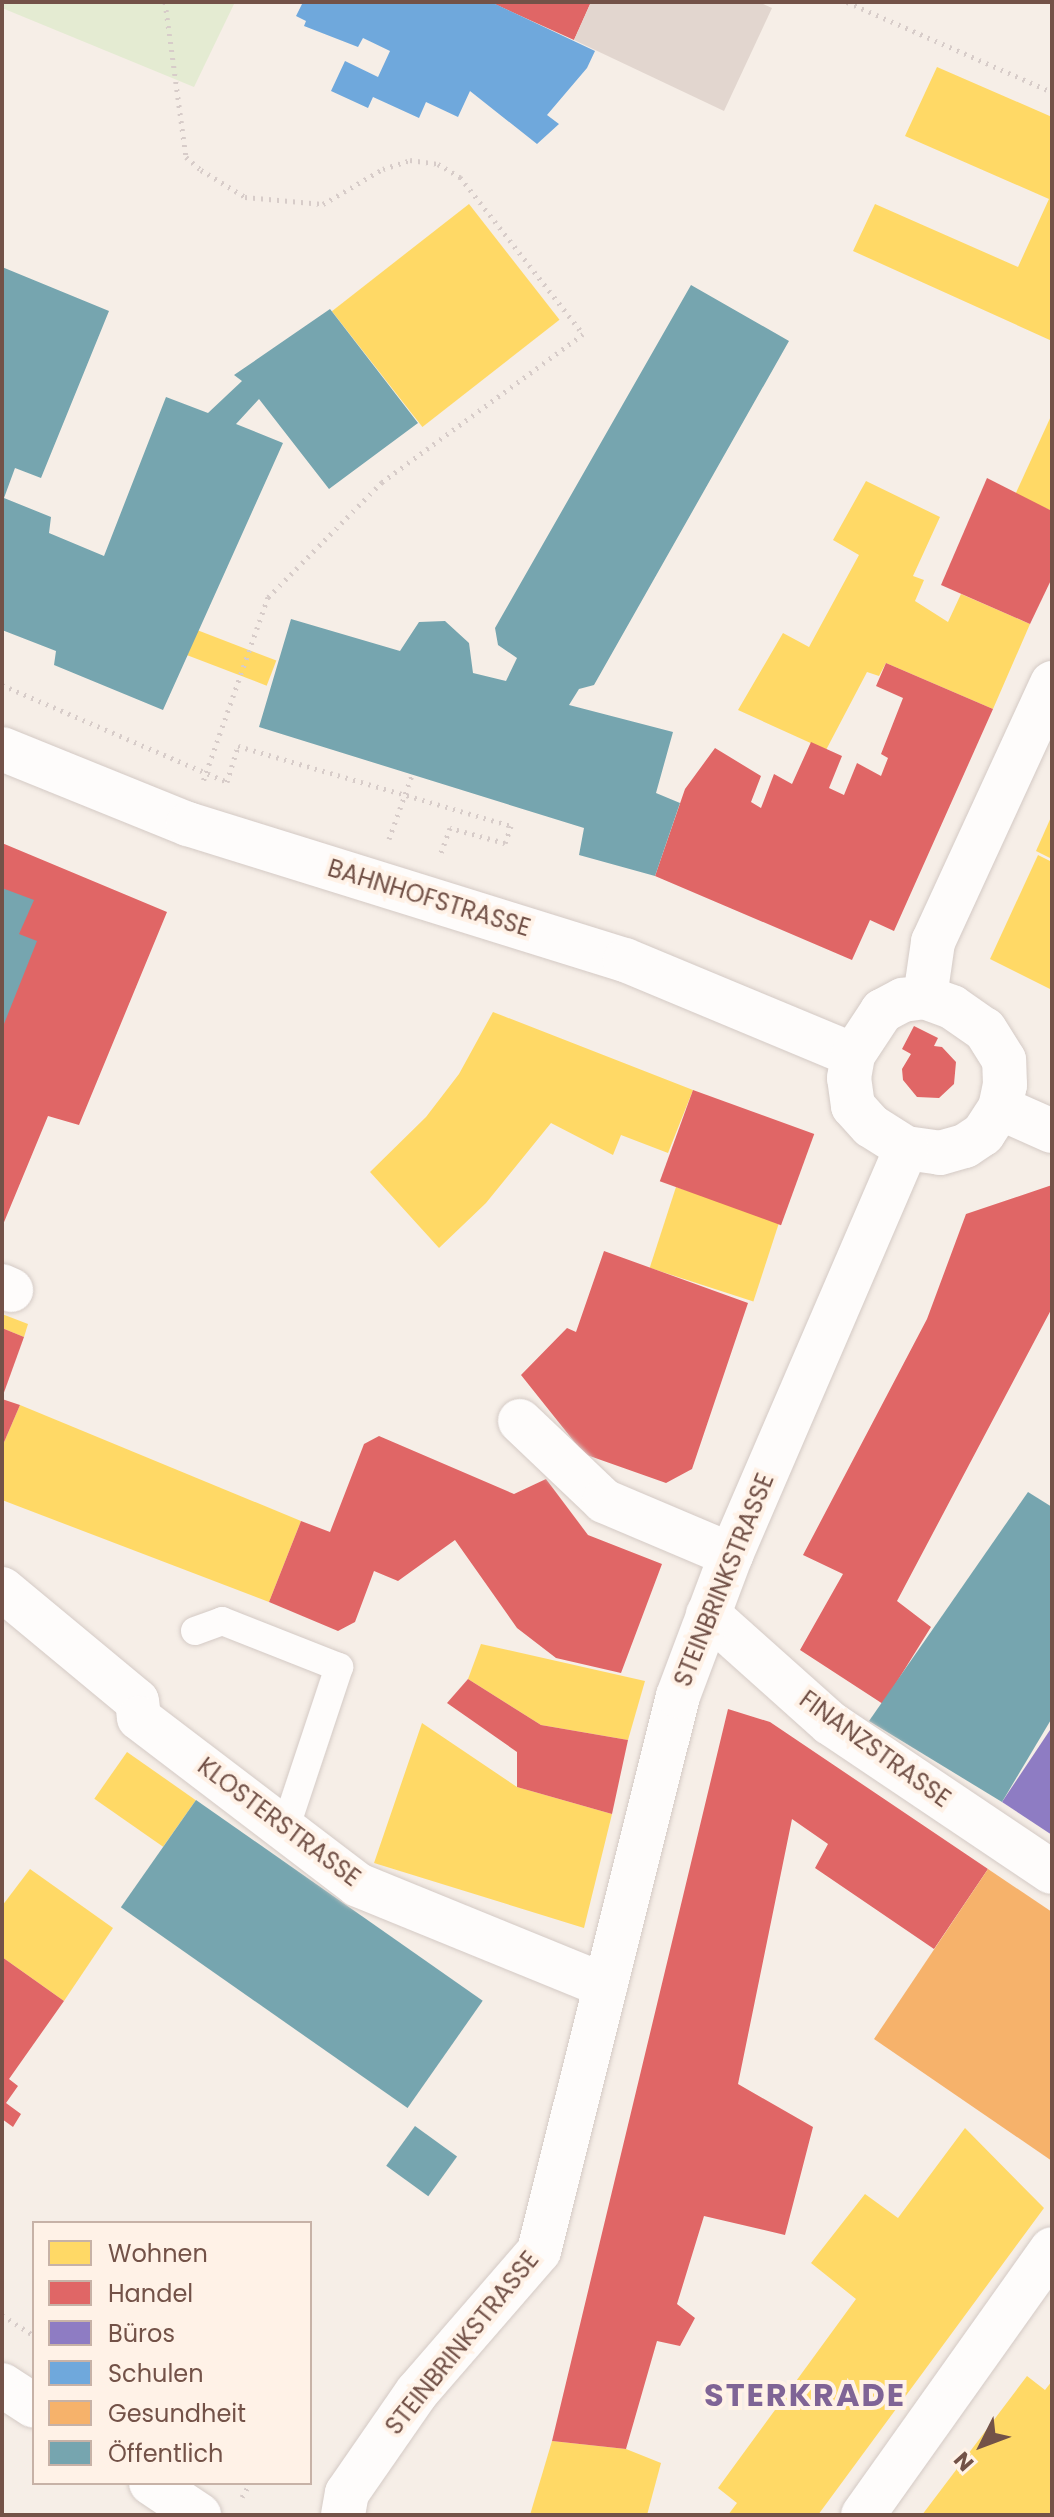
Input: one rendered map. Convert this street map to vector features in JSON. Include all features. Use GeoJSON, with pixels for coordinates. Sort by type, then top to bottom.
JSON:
{"type":"FeatureCollection","features":[{"type":"Feature","properties":{"kind":"street"},"geometry":{"type":"LineString","coordinates":[[925,997],[933,942],[1052,683]]}},
{"type":"Feature","properties":{"kind":"street","name":"BAHNHOFSTRASSE"},"geometry":{"type":"LineString","coordinates":[[2,749],[188,824],[625,960],[853,1055]]}},
{"type":"Feature","properties":{"kind":"street"},"geometry":{"type":"LineString","coordinates":[[925,997],[952,1007],[985,1030],[1004,1060],[1000,1108],[983,1134],[965,1146],[940,1153],[906,1148],[871,1126],[853,1106],[853,1055],[882,1011],[903,1000],[925,997]]}},
{"type":"Feature","properties":{"kind":"street"},"geometry":{"type":"LineString","coordinates":[[1000,1108],[1052,1131]]}},
{"type":"Feature","properties":{"kind":"street","name":"STEINBRINKSTRASSE"},"geometry":{"type":"LineString","coordinates":[[343,2515],[347,2493],[417,2392],[539,2251],[678,1696],[731,1555],[906,1148]]}},
{"type":"Feature","properties":{"kind":"street"},"geometry":{"type":"LineString","coordinates":[[520,1421],[604,1501],[731,1555]]}},
{"type":"Feature","properties":{"kind":"street","name":"KLOSTERSTRASSE"},"geometry":{"type":"LineString","coordinates":[[2,1589],[137,1701],[139,1718],[358,1885],[605,1986]]}},
{"type":"Feature","properties":{"kind":"street","name":"FINANZSTRASSE"},"geometry":{"type":"LineString","coordinates":[[708,1614],[830,1723],[1052,1872]]}},
{"type":"Feature","properties":{"kind":"street"},"geometry":{"type":"LineString","coordinates":[[863,2515],[1052,2249]]}},
{"type":"Feature","properties":{"kind":"street"},"geometry":{"type":"LineString","coordinates":[[2,2385],[32,2405]]}},
{"type":"Feature","properties":{"kind":"street"},"geometry":{"type":"LineString","coordinates":[[154,2485],[199,2515]]}},
{"type":"Feature","properties":{"kind":"lane"},"geometry":{"type":"LineString","coordinates":[[195,1631],[222,1621],[339,1667],[285,1829]]}},
{"type":"Feature","properties":{"kind":"path"},"geometry":{"type":"LineString","coordinates":[[165,2],[186,157],[245,197],[298,205],[323,204],[383,169],[410,160],[438,164],[460,177],[583,334],[382,482],[268,597],[188,824]]}},
{"type":"Feature","properties":{"kind":"path"},"geometry":{"type":"LineString","coordinates":[[847,2],[1052,92]]}},
{"type":"Feature","properties":{"kind":"path"},"geometry":{"type":"LineString","coordinates":[[2,685],[227,782],[238,746],[511,826],[505,843],[450,828]]}},
{"type":"Feature","properties":{"kind":"path"},"geometry":{"type":"LineString","coordinates":[[393,828],[412,775]]}},
{"type":"Feature","properties":{"kind":"path"},"geometry":{"type":"LineString","coordinates":[[2,2315],[32,2335]]}},
{"type":"Feature","properties":{"kind":"green space"},"geometry":{"type":"Polygon","coordinates":[[[2,2],[235,2],[194,87],[2,8],[2,2]]]}},
{"type":"Feature","properties":{"kind":"building: Wohnen"},"geometry":{"type":"Polygon","coordinates":[[[937,67],[1052,117],[1052,341],[853,251],[875,204],[1018,267],[1049,199],[905,136],[937,67]]]}},
{"type":"Feature","properties":{"kind":"building: Wohnen"},"geometry":{"type":"Polygon","coordinates":[[[469,204],[560,320],[422,427],[332,311],[469,204]]]}},
{"type":"Feature","properties":{"kind":"building: Wohnen"},"geometry":{"type":"Polygon","coordinates":[[[1052,414],[1052,511],[1015,495],[1052,414]]]}},
{"type":"Feature","properties":{"kind":"building: Wohnen"},"geometry":{"type":"Polygon","coordinates":[[[866,481],[940,517],[913,576],[924,580],[915,601],[948,622],[961,594],[1030,624],[993,709],[886,663],[879,676],[867,672],[826,750],[738,710],[783,633],[809,647],[859,555],[833,540],[866,481]]]}},
{"type":"Feature","properties":{"kind":"building: Wohnen"},"geometry":{"type":"Polygon","coordinates":[[[197,630],[276,660],[267,686],[187,655],[197,630]]]}},
{"type":"Feature","properties":{"kind":"building: Wohnen"},"geometry":{"type":"Polygon","coordinates":[[[1052,815],[1052,859],[1036,851],[1052,815]]]}},
{"type":"Feature","properties":{"kind":"building: Wohnen"},"geometry":{"type":"Polygon","coordinates":[[[1038,855],[1052,862],[1052,990],[990,959],[1038,855]]]}},
{"type":"Feature","properties":{"kind":"building: Wohnen"},"geometry":{"type":"Polygon","coordinates":[[[493,1012],[693,1090],[668,1153],[621,1135],[613,1155],[551,1123],[486,1203],[439,1248],[370,1172],[426,1117],[459,1074],[493,1012]]]}},
{"type":"Feature","properties":{"kind":"building: Wohnen"},"geometry":{"type":"Polygon","coordinates":[[[676,1187],[780,1221],[753,1302],[650,1268],[676,1187]]]}},
{"type":"Feature","properties":{"kind":"building: Wohnen"},"geometry":{"type":"Polygon","coordinates":[[[2,1314],[28,1324],[24,1337],[2,1328],[2,1314]]]}},
{"type":"Feature","properties":{"kind":"building: Wohnen"},"geometry":{"type":"Polygon","coordinates":[[[20,1405],[301,1521],[269,1602],[2,1500],[2,1447],[20,1405]]]}},
{"type":"Feature","properties":{"kind":"building: Wohnen"},"geometry":{"type":"Polygon","coordinates":[[[481,1644],[645,1681],[628,1740],[541,1725],[468,1679],[481,1644]]]}},
{"type":"Feature","properties":{"kind":"building: Wohnen"},"geometry":{"type":"Polygon","coordinates":[[[422,1723],[517,1787],[612,1814],[584,1928],[374,1863],[422,1723]]]}},
{"type":"Feature","properties":{"kind":"building: Wohnen"},"geometry":{"type":"Polygon","coordinates":[[[127,1752],[196,1800],[163,1847],[94,1799],[127,1752]]]}},
{"type":"Feature","properties":{"kind":"building: Wohnen"},"geometry":{"type":"Polygon","coordinates":[[[30,1869],[113,1928],[64,2001],[2,1957],[2,1906],[30,1869]]]}},
{"type":"Feature","properties":{"kind":"building: Wohnen"},"geometry":{"type":"Polygon","coordinates":[[[965,2128],[1044,2208],[818,2515],[728,2515],[737,2503],[718,2488],[856,2299],[811,2263],[865,2194],[898,2218],[965,2128]]]}},
{"type":"Feature","properties":{"kind":"building: Wohnen"},"geometry":{"type":"Polygon","coordinates":[[[1027,2376],[1045,2390],[1052,2381],[1052,2515],[922,2515],[1027,2376]]]}},
{"type":"Feature","properties":{"kind":"building: Wohnen"},"geometry":{"type":"Polygon","coordinates":[[[552,2441],[626,2449],[661,2463],[647,2515],[530,2515],[552,2441]]]}},
{"type":"Feature","properties":{"kind":"building: Handel"},"geometry":{"type":"Polygon","coordinates":[[[490,2],[591,2],[574,40],[490,2]]]}},
{"type":"Feature","properties":{"kind":"building: Handel"},"geometry":{"type":"Polygon","coordinates":[[[987,478],[1052,511],[1052,578],[1030,624],[941,585],[987,478]]]}},
{"type":"Feature","properties":{"kind":"building: Handel"},"geometry":{"type":"Polygon","coordinates":[[[886,663],[993,709],[894,931],[870,920],[852,960],[655,876],[685,789],[715,748],[761,776],[751,802],[761,808],[774,774],[792,784],[811,742],[842,756],[829,788],[844,795],[857,763],[881,776],[888,758],[881,754],[903,698],[876,686],[886,663]]]}},
{"type":"Feature","properties":{"kind":"building: Handel"},"geometry":{"type":"Polygon","coordinates":[[[2,843],[167,912],[79,1125],[48,1116],[2,1227],[2,843]]]}},
{"type":"Feature","properties":{"kind":"building: Handel"},"geometry":{"type":"Polygon","coordinates":[[[914,1026],[938,1038],[934,1046],[942,1047],[956,1062],[954,1084],[939,1098],[917,1097],[903,1080],[902,1069],[911,1054],[902,1049],[914,1026]]]}},
{"type":"Feature","properties":{"kind":"building: Handel"},"geometry":{"type":"Polygon","coordinates":[[[693,1090],[814,1134],[781,1225],[660,1181],[693,1090]]]}},
{"type":"Feature","properties":{"kind":"building: Handel"},"geometry":{"type":"Polygon","coordinates":[[[1052,1185],[1052,1308],[897,1601],[931,1627],[883,1704],[800,1650],[843,1574],[803,1555],[927,1319],[966,1214],[1052,1185]]]}},
{"type":"Feature","properties":{"kind":"building: Handel"},"geometry":{"type":"Polygon","coordinates":[[[604,1251],[748,1303],[692,1469],[666,1483],[584,1454],[521,1375],[567,1328],[576,1332],[604,1251]]]}},
{"type":"Feature","properties":{"kind":"building: Handel"},"geometry":{"type":"Polygon","coordinates":[[[2,1328],[24,1337],[2,1398],[2,1328]]]}},
{"type":"Feature","properties":{"kind":"building: Handel"},"geometry":{"type":"Polygon","coordinates":[[[2,1399],[20,1405],[2,1447],[2,1399]]]}},
{"type":"Feature","properties":{"kind":"building: Handel"},"geometry":{"type":"Polygon","coordinates":[[[379,1436],[514,1494],[546,1479],[588,1535],[662,1564],[621,1673],[556,1658],[517,1628],[455,1540],[398,1581],[374,1571],[355,1622],[338,1631],[269,1602],[301,1521],[330,1532],[364,1444],[379,1436]]]}},
{"type":"Feature","properties":{"kind":"building: Handel"},"geometry":{"type":"Polygon","coordinates":[[[468,1679],[541,1725],[628,1740],[612,1814],[517,1787],[517,1752],[447,1703],[468,1679]]]}},
{"type":"Feature","properties":{"kind":"building: Handel"},"geometry":{"type":"Polygon","coordinates":[[[728,1709],[770,1722],[988,1869],[934,1949],[815,1868],[828,1844],[792,1819],[738,2084],[813,2127],[785,2235],[704,2216],[677,2304],[695,2318],[680,2346],[657,2341],[626,2449],[552,2441],[728,1709]]]}},
{"type":"Feature","properties":{"kind":"building: Handel"},"geometry":{"type":"Polygon","coordinates":[[[2,1957],[64,2001],[9,2079],[18,2086],[6,2103],[21,2114],[13,2127],[2,2119],[2,1957]]]}},
{"type":"Feature","properties":{"kind":"building: Büros"},"geometry":{"type":"Polygon","coordinates":[[[1050,1730],[1052,1732],[1052,1835],[1002,1802],[1050,1730]]]}},
{"type":"Feature","properties":{"kind":"building: Schulen"},"geometry":{"type":"Polygon","coordinates":[[[303,2],[491,2],[595,51],[587,68],[547,115],[559,124],[537,144],[470,91],[458,117],[426,102],[419,118],[373,97],[368,108],[331,91],[345,61],[378,77],[390,51],[363,38],[358,47],[304,26],[306,21],[296,16],[303,2]]]}},
{"type":"Feature","properties":{"kind":"building: Gesundheit"},"geometry":{"type":"Polygon","coordinates":[[[988,1869],[1052,1912],[1052,2161],[874,2039],[988,1869]]]}},
{"type":"Feature","properties":{"kind":"building: Öffentlich"},"geometry":{"type":"Polygon","coordinates":[[[2,267],[109,311],[41,478],[15,468],[4,498],[51,517],[49,533],[104,556],[166,397],[208,413],[242,381],[234,375],[330,309],[418,423],[329,489],[259,399],[236,424],[283,443],[163,710],[54,665],[56,651],[2,630],[2,267]]]}},
{"type":"Feature","properties":{"kind":"building: Öffentlich"},"geometry":{"type":"Polygon","coordinates":[[[691,285],[789,341],[594,685],[579,689],[569,705],[673,732],[656,793],[680,803],[655,876],[579,855],[584,828],[259,727],[291,619],[400,651],[419,622],[445,621],[469,643],[473,673],[506,681],[517,658],[498,645],[495,628],[691,285]]]}},
{"type":"Feature","properties":{"kind":"building: Öffentlich"},"geometry":{"type":"Polygon","coordinates":[[[2,888],[34,900],[19,934],[37,941],[2,1029],[2,888]]]}},
{"type":"Feature","properties":{"kind":"building: Öffentlich"},"geometry":{"type":"Polygon","coordinates":[[[1028,1492],[1052,1507],[1052,1718],[1002,1802],[869,1721],[1028,1492]]]}},
{"type":"Feature","properties":{"kind":"building: Öffentlich"},"geometry":{"type":"Polygon","coordinates":[[[196,1800],[483,2001],[408,2108],[121,1907],[196,1800]]]}},
{"type":"Feature","properties":{"kind":"building: Öffentlich"},"geometry":{"type":"Polygon","coordinates":[[[415,2126],[457,2157],[428,2196],[386,2166],[415,2126]]]}},
{"type":"Feature","properties":{"kind":"building: Sonstige"},"geometry":{"type":"Polygon","coordinates":[[[591,2],[759,2],[772,8],[724,111],[574,40],[591,2]]]}},
{"type":"Feature","properties":{"kind":"district","name":"STERKRADE"},"geometry":{"type":"Point","coordinates":[805,2395]}}]}
